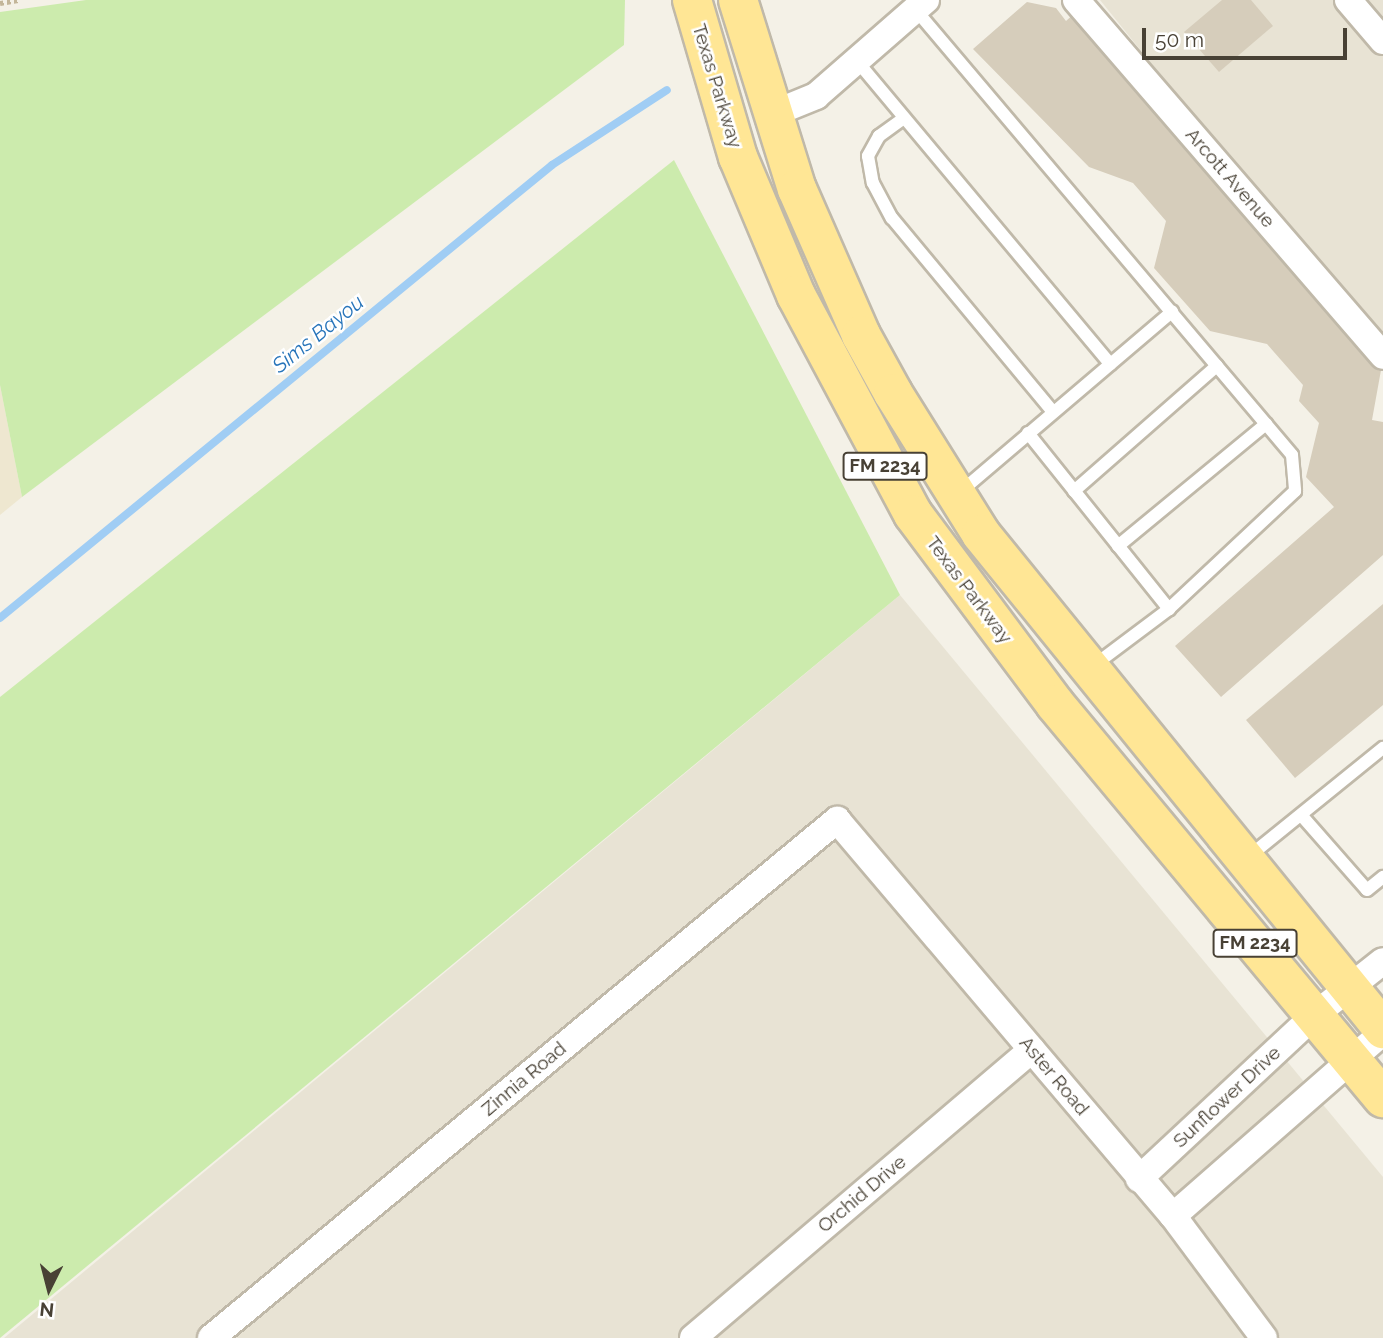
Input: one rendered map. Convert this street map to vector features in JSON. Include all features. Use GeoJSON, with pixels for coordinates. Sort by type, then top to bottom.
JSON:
{"type":"FeatureCollection","features":[{"type":"Feature","properties":{"kind":"main road","name":"Texas Parkway"},"geometry":{"type":"LineString","coordinates":[[692,0],[738,156],[796,295],[845,395],[957,579],[1383,1098]]}},
{"type":"Feature","properties":{"kind":"main road","name":"FM 2234"},"geometry":{"type":"LineString","coordinates":[[738,0],[797,189],[861,335],[982,534],[1087,670],[1246,859],[1347,989],[1383,1030]]}},
{"type":"Feature","properties":{"kind":"main road"},"geometry":{"type":"LineString","coordinates":[[957,579],[1001,598],[1058,663],[1087,670]]}},
{"type":"Feature","properties":{"kind":"street","name":"Arcott Avenue"},"geometry":{"type":"LineString","coordinates":[[1076,0],[1383,356]]}},
{"type":"Feature","properties":{"kind":"street"},"geometry":{"type":"LineString","coordinates":[[1348,0],[1383,41]]}},
{"type":"Feature","properties":{"kind":"street"},"geometry":{"type":"LineString","coordinates":[[772,114],[816,96],[921,5]]}},
{"type":"Feature","properties":{"kind":"street","name":"Aster Road"},"geometry":{"type":"LineString","coordinates":[[836,820],[1173,1216],[1264,1338]]}},
{"type":"Feature","properties":{"kind":"street","name":"Zinnia Road"},"geometry":{"type":"LineString","coordinates":[[211,1338],[836,820]]}},
{"type":"Feature","properties":{"kind":"street","name":"Sunflower Drive"},"geometry":{"type":"LineString","coordinates":[[1139,1179],[1316,1014],[1383,961]]}},
{"type":"Feature","properties":{"kind":"street"},"geometry":{"type":"LineString","coordinates":[[1173,1216],[1383,1030]]}},
{"type":"Feature","properties":{"kind":"street","name":"Orchid Drive"},"geometry":{"type":"LineString","coordinates":[[693,1338],[1032,1049]]}},
{"type":"Feature","properties":{"kind":"lane"},"geometry":{"type":"LineString","coordinates":[[921,5],[1292,455],[1295,491],[1169,609],[1087,670]]}},
{"type":"Feature","properties":{"kind":"lane"},"geometry":{"type":"LineString","coordinates":[[857,61],[1110,364]]}},
{"type":"Feature","properties":{"kind":"lane"},"geometry":{"type":"LineString","coordinates":[[904,118],[879,136],[868,156],[873,183],[892,218],[1054,412]]}},
{"type":"Feature","properties":{"kind":"lane"},"geometry":{"type":"LineString","coordinates":[[960,494],[1172,312]]}},
{"type":"Feature","properties":{"kind":"lane"},"geometry":{"type":"LineString","coordinates":[[1074,491],[1217,366]]}},
{"type":"Feature","properties":{"kind":"lane"},"geometry":{"type":"LineString","coordinates":[[1118,546],[1266,424]]}},
{"type":"Feature","properties":{"kind":"lane"},"geometry":{"type":"LineString","coordinates":[[1028,433],[1169,609]]}},
{"type":"Feature","properties":{"kind":"lane"},"geometry":{"type":"LineString","coordinates":[[1246,859],[1383,748]]}},
{"type":"Feature","properties":{"kind":"lane"},"geometry":{"type":"LineString","coordinates":[[1302,816],[1367,890],[1383,877]]}},
{"type":"Feature","properties":{"kind":"path"},"geometry":{"type":"LineString","coordinates":[[0,3],[20,0]]}},
{"type":"Feature","properties":{"kind":"shaded area"},"geometry":{"type":"Polygon","coordinates":[[[1100,0],[1383,0],[1383,350],[1100,0]]]}},
{"type":"Feature","properties":{"kind":"shaded area"},"geometry":{"type":"Polygon","coordinates":[[[0,385],[22,497],[0,515],[0,385]]]}},
{"type":"Feature","properties":{"kind":"shaded area"},"geometry":{"type":"Polygon","coordinates":[[[900,595],[1383,1177],[1383,1338],[4,1338],[900,595]]]}},
{"type":"Feature","properties":{"kind":"green space"},"geometry":{"type":"Polygon","coordinates":[[[86,0],[625,0],[624,45],[22,497],[0,385],[0,12],[86,0]]]}},
{"type":"Feature","properties":{"kind":"green space"},"geometry":{"type":"Polygon","coordinates":[[[674,160],[900,595],[0,1338],[0,697],[674,160]]]}},
{"type":"Feature","properties":{"kind":"building"},"geometry":{"type":"Polygon","coordinates":[[[1222,0],[1251,0],[1273,26],[1219,72],[1184,32],[1222,0]]]}},
{"type":"Feature","properties":{"kind":"building"},"geometry":{"type":"Polygon","coordinates":[[[1027,2],[1056,8],[1066,21],[1076,12],[1383,359],[1372,420],[1383,422],[1383,555],[1221,697],[1175,646],[1334,507],[1306,477],[1319,423],[1299,401],[1303,385],[1267,344],[1210,331],[1154,268],[1166,221],[1133,183],[1089,167],[973,49],[1027,2]]]}},
{"type":"Feature","properties":{"kind":"building"},"geometry":{"type":"Polygon","coordinates":[[[1383,604],[1383,705],[1295,778],[1246,720],[1383,604]]]}},
{"type":"Feature","properties":{"kind":"waterway","name":"Sims Bayou"},"geometry":{"type":"LineString","coordinates":[[0,618],[552,165],[667,90]]}}]}
